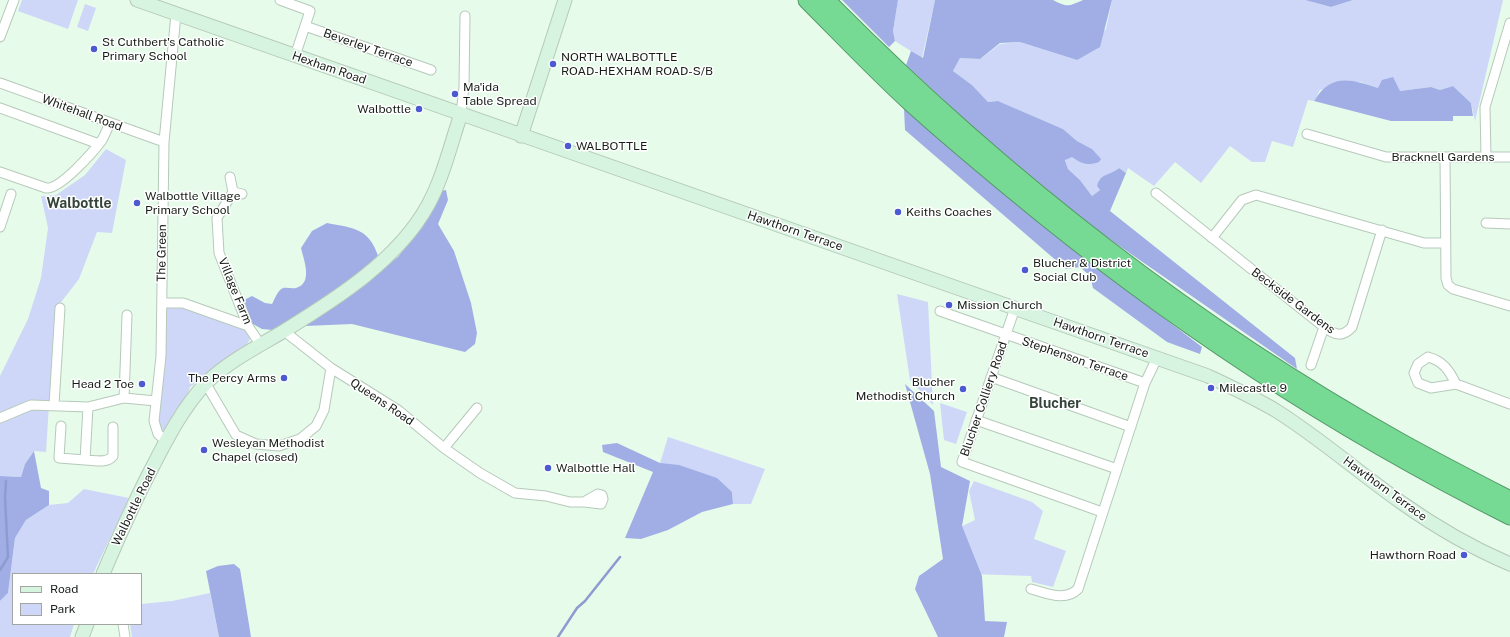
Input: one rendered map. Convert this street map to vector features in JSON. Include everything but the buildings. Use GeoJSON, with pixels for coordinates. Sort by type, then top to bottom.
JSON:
{"type":"FeatureCollection","features":[{"type":"Feature","properties":{"kind":"highway"},"geometry":{"type":"LineString","coordinates":[[807,0],[916,107],[1039,212],[1136,287],[1279,386],[1345,427],[1510,516]]}},
{"type":"Feature","properties":{"kind":"highway"},"geometry":{"type":"LineString","coordinates":[[826,0],[919,91],[994,156],[1089,234],[1148,279],[1289,375],[1400,442],[1510,498]]}},
{"type":"Feature","properties":{"kind":"main road","name":"Hexham Road"},"geometry":{"type":"LineString","coordinates":[[137,0],[162,4],[176,14],[521,136]]}},
{"type":"Feature","properties":{"kind":"main road"},"geometry":{"type":"LineString","coordinates":[[521,136],[565,0]]}},
{"type":"Feature","properties":{"kind":"main road"},"geometry":{"type":"LineString","coordinates":[[206,384],[237,359],[284,331],[340,294],[367,274],[392,252],[417,223],[428,204],[461,114]]}},
{"type":"Feature","properties":{"kind":"main road","name":"Hawthorn Terrace"},"geometry":{"type":"LineString","coordinates":[[521,136],[1208,376],[1243,392],[1275,410],[1305,430],[1402,503],[1433,524],[1466,543],[1510,564]]}},
{"type":"Feature","properties":{"kind":"main road","name":"Walbottle Road"},"geometry":{"type":"LineString","coordinates":[[103,573],[124,522],[166,441],[186,409],[206,384]]}},
{"type":"Feature","properties":{"kind":"main road"},"geometry":{"type":"LineString","coordinates":[[82,637],[87,625]]}},
{"type":"Feature","properties":{"kind":"street"},"geometry":{"type":"LineString","coordinates":[[0,37],[14,0]]}},
{"type":"Feature","properties":{"kind":"street"},"geometry":{"type":"LineString","coordinates":[[280,0],[310,11],[295,56]]}},
{"type":"Feature","properties":{"kind":"street","name":"The Green"},"geometry":{"type":"LineString","coordinates":[[166,441],[158,434],[154,421],[161,356],[164,142],[176,14]]}},
{"type":"Feature","properties":{"kind":"street"},"geometry":{"type":"LineString","coordinates":[[461,114],[464,87],[464,16]]}},
{"type":"Feature","properties":{"kind":"street"},"geometry":{"type":"LineString","coordinates":[[1486,157],[1485,107],[1510,23]]}},
{"type":"Feature","properties":{"kind":"street","name":"Beverley Terrace"},"geometry":{"type":"LineString","coordinates":[[305,26],[431,70]]}},
{"type":"Feature","properties":{"kind":"street","name":"Whitehall Road"},"geometry":{"type":"LineString","coordinates":[[0,83],[164,142]]}},
{"type":"Feature","properties":{"kind":"street"},"geometry":{"type":"LineString","coordinates":[[0,108],[99,144]]}},
{"type":"Feature","properties":{"kind":"street"},"geometry":{"type":"LineString","coordinates":[[0,172],[49,189],[74,170],[99,144],[110,123]]}},
{"type":"Feature","properties":{"kind":"street","name":"Bracknell Gardens"},"geometry":{"type":"LineString","coordinates":[[1307,134],[1386,157],[1510,157]]}},
{"type":"Feature","properties":{"kind":"street"},"geometry":{"type":"LineString","coordinates":[[1445,157],[1448,285],[1453,289],[1510,306]]}},
{"type":"Feature","properties":{"kind":"street","name":"Village Farm"},"geometry":{"type":"LineString","coordinates":[[230,177],[238,193],[217,218],[219,254],[248,326],[260,344]]}},
{"type":"Feature","properties":{"kind":"street","name":"Beckside Gardens"},"geometry":{"type":"LineString","coordinates":[[1156,193],[1324,327],[1332,333],[1340,335],[1348,332],[1352,327],[1382,230]]}},
{"type":"Feature","properties":{"kind":"street"},"geometry":{"type":"LineString","coordinates":[[0,227],[11,194]]}},
{"type":"Feature","properties":{"kind":"street"},"geometry":{"type":"LineString","coordinates":[[1212,238],[1242,200],[1256,195],[1424,243],[1446,243]]}},
{"type":"Feature","properties":{"kind":"street"},"geometry":{"type":"LineString","coordinates":[[1486,223],[1510,224]]}},
{"type":"Feature","properties":{"kind":"street"},"geometry":{"type":"LineString","coordinates":[[162,303],[183,303],[248,326]]}},
{"type":"Feature","properties":{"kind":"street"},"geometry":{"type":"LineString","coordinates":[[54,405],[60,308]]}},
{"type":"Feature","properties":{"kind":"street","name":"Blucher Colliery Road"},"geometry":{"type":"LineString","coordinates":[[1015,308],[962,462],[1102,512]]}},
{"type":"Feature","properties":{"kind":"street","name":"Stephenson Terrace"},"geometry":{"type":"LineString","coordinates":[[940,311],[1145,383]]}},
{"type":"Feature","properties":{"kind":"street"},"geometry":{"type":"LineString","coordinates":[[124,398],[127,315]]}},
{"type":"Feature","properties":{"kind":"street"},"geometry":{"type":"LineString","coordinates":[[1311,365],[1324,327]]}},
{"type":"Feature","properties":{"kind":"street","name":"Queens Road"},"geometry":{"type":"LineString","coordinates":[[284,331],[331,368],[398,410],[444,448],[480,473],[515,493],[546,496],[570,502],[584,502]]}},
{"type":"Feature","properties":{"kind":"street"},"geometry":{"type":"LineString","coordinates":[[1031,589],[1066,596],[1074,593],[1078,589],[1145,383],[1157,358]]}},
{"type":"Feature","properties":{"kind":"street"},"geometry":{"type":"LineString","coordinates":[[206,384],[236,434],[256,444],[279,446],[300,439],[316,426],[324,410],[331,368]]}},
{"type":"Feature","properties":{"kind":"street"},"geometry":{"type":"LineString","coordinates":[[991,377],[1131,427]]}},
{"type":"Feature","properties":{"kind":"street"},"geometry":{"type":"LineString","coordinates":[[1456,384],[1510,404]]}},
{"type":"Feature","properties":{"kind":"street"},"geometry":{"type":"LineString","coordinates":[[0,418],[31,405],[88,407],[124,398],[156,401]]}},
{"type":"Feature","properties":{"kind":"street"},"geometry":{"type":"LineString","coordinates":[[85,460],[88,407]]}},
{"type":"Feature","properties":{"kind":"street"},"geometry":{"type":"LineString","coordinates":[[444,448],[477,408]]}},
{"type":"Feature","properties":{"kind":"street"},"geometry":{"type":"LineString","coordinates":[[976,420],[1117,469]]}},
{"type":"Feature","properties":{"kind":"street"},"geometry":{"type":"LineString","coordinates":[[61,426],[59,458],[85,460],[107,461],[111,459],[113,456],[116,430]]}},
{"type":"Feature","properties":{"kind":"street"},"geometry":{"type":"LineString","coordinates":[[123,625],[125,637]]}},
{"type":"Feature","properties":{"kind":"green space"},"geometry":{"type":"Polygon","coordinates":[[[22,0],[78,0],[68,29],[18,11],[22,0]]]}},
{"type":"Feature","properties":{"kind":"green space"},"geometry":{"type":"Polygon","coordinates":[[[898,0],[935,0],[922,58],[895,41],[893,31],[898,0]]]}},
{"type":"Feature","properties":{"kind":"green space"},"geometry":{"type":"Polygon","coordinates":[[[1112,0],[1305,0],[1331,7],[1353,0],[1503,0],[1475,121],[1471,103],[1453,86],[1440,90],[1431,87],[1400,91],[1378,88],[1360,82],[1320,90],[1314,101],[1308,100],[1293,147],[1272,141],[1265,162],[1252,162],[1230,146],[1201,183],[1175,162],[1154,186],[1128,168],[1126,173],[1119,168],[1113,174],[1099,180],[1097,186],[1100,190],[1092,196],[1080,180],[1068,169],[1065,159],[1092,149],[1077,141],[1063,129],[998,101],[988,102],[972,85],[953,71],[960,58],[980,59],[1000,44],[1020,42],[1077,60],[1106,29],[1112,0]]]}},
{"type":"Feature","properties":{"kind":"green space"},"geometry":{"type":"Polygon","coordinates":[[[85,4],[96,8],[88,31],[77,27],[85,4]]]}},
{"type":"Feature","properties":{"kind":"green space"},"geometry":{"type":"Polygon","coordinates":[[[106,149],[126,160],[112,233],[97,232],[79,279],[55,310],[46,452],[34,451],[25,464],[21,477],[0,476],[0,376],[28,319],[41,278],[48,228],[41,196],[56,195],[85,175],[106,149]]]}},
{"type":"Feature","properties":{"kind":"green space"},"geometry":{"type":"Polygon","coordinates":[[[897,294],[928,302],[933,405],[910,380],[897,294]]]}},
{"type":"Feature","properties":{"kind":"green space"},"geometry":{"type":"Polygon","coordinates":[[[167,307],[184,307],[242,327],[248,332],[250,339],[245,348],[190,387],[185,404],[164,431],[159,429],[158,419],[164,311],[167,307]]]}},
{"type":"Feature","properties":{"kind":"green space"},"geometry":{"type":"Polygon","coordinates":[[[940,403],[967,412],[956,444],[944,440],[940,403]]]}},
{"type":"Feature","properties":{"kind":"green space"},"geometry":{"type":"Polygon","coordinates":[[[668,437],[765,469],[751,504],[733,504],[732,492],[660,463],[668,437]]]}},
{"type":"Feature","properties":{"kind":"green space"},"geometry":{"type":"Polygon","coordinates":[[[974,481],[1032,502],[1043,511],[1034,539],[1066,551],[1053,587],[1032,582],[1031,576],[971,574],[960,527],[975,520],[969,491],[974,481]]]}},
{"type":"Feature","properties":{"kind":"green space"},"geometry":{"type":"Polygon","coordinates":[[[84,489],[129,498],[93,573],[12,573],[12,625],[74,625],[70,637],[0,637],[0,601],[8,593],[15,538],[26,520],[49,505],[68,503],[84,489]]]}},
{"type":"Feature","properties":{"kind":"green space"},"geometry":{"type":"Polygon","coordinates":[[[210,593],[219,637],[132,637],[130,625],[142,625],[142,604],[172,601],[210,593]]]}},
{"type":"Feature","properties":{"kind":"shaded area"},"geometry":{"type":"Polygon","coordinates":[[[842,0],[898,0],[893,31],[895,41],[889,47],[842,0]]]}},
{"type":"Feature","properties":{"kind":"shaded area"},"geometry":{"type":"Polygon","coordinates":[[[935,0],[1053,0],[1068,5],[1075,4],[1083,0],[1112,0],[1100,47],[1077,60],[1020,42],[1000,43],[980,59],[960,58],[953,71],[972,85],[988,102],[998,101],[1063,129],[1077,141],[1092,149],[1101,159],[1099,162],[1085,164],[1072,157],[1065,160],[1068,169],[1080,180],[1092,196],[1100,190],[1097,186],[1100,179],[1119,168],[1126,173],[1110,211],[1295,358],[1297,369],[1092,227],[978,132],[906,65],[911,51],[923,58],[935,0]]]}},
{"type":"Feature","properties":{"kind":"shaded area"},"geometry":{"type":"Polygon","coordinates":[[[1305,0],[1353,0],[1331,7],[1305,0]]]}},
{"type":"Feature","properties":{"kind":"shaded area"},"geometry":{"type":"Polygon","coordinates":[[[1393,77],[1400,91],[1431,87],[1440,90],[1453,86],[1471,103],[1473,116],[1453,116],[1453,121],[1391,121],[1314,101],[1320,92],[1334,82],[1359,82],[1378,88],[1382,80],[1393,77]]]}},
{"type":"Feature","properties":{"kind":"shaded area"},"geometry":{"type":"Polygon","coordinates":[[[904,109],[1085,258],[1202,347],[1200,354],[1167,342],[1093,288],[1090,276],[1080,267],[1066,269],[905,130],[904,109]]]}},
{"type":"Feature","properties":{"kind":"shaded area"},"geometry":{"type":"Polygon","coordinates":[[[446,190],[448,200],[438,224],[454,251],[471,303],[477,333],[475,344],[465,352],[352,324],[305,326],[321,312],[398,257],[426,221],[440,191],[446,190]]]}},
{"type":"Feature","properties":{"kind":"shaded area"},"geometry":{"type":"Polygon","coordinates":[[[327,223],[345,226],[359,231],[370,240],[378,256],[365,269],[290,321],[273,330],[262,329],[251,323],[244,300],[252,296],[265,303],[272,304],[281,289],[296,288],[301,285],[306,277],[306,271],[301,248],[312,231],[327,223]]]}},
{"type":"Feature","properties":{"kind":"shaded area"},"geometry":{"type":"Polygon","coordinates":[[[905,384],[934,411],[941,467],[970,481],[962,526],[982,576],[985,621],[1007,622],[1004,637],[938,637],[915,589],[919,576],[943,559],[930,474],[905,384]]]}},
{"type":"Feature","properties":{"kind":"shaded area"},"geometry":{"type":"Polygon","coordinates":[[[617,443],[660,463],[679,465],[717,478],[732,492],[733,504],[702,512],[668,530],[641,539],[625,538],[653,472],[603,452],[602,445],[617,443]]]}},
{"type":"Feature","properties":{"kind":"shaded area"},"geometry":{"type":"Polygon","coordinates":[[[34,451],[41,488],[49,491],[49,505],[26,520],[15,538],[8,593],[0,601],[0,476],[21,477],[25,464],[34,451]]]}},
{"type":"Feature","properties":{"kind":"shaded area"},"geometry":{"type":"Polygon","coordinates":[[[234,564],[240,569],[251,637],[219,637],[206,571],[218,566],[234,564]]]}},
{"type":"Feature","properties":{"kind":"waterway"},"geometry":{"type":"LineString","coordinates":[[0,570],[8,557],[5,498],[6,481]]}},
{"type":"Feature","properties":{"kind":"waterway"},"geometry":{"type":"LineString","coordinates":[[558,637],[577,608],[585,601],[620,557]]}},
{"type":"Feature","properties":{"kind":"place","name":"St Cuthbert's Catholic Primary School"},"geometry":{"type":"Point","coordinates":[94,49]}},
{"type":"Feature","properties":{"kind":"place","name":"NORTH WALBOTTLE ROAD-HEXHAM ROAD-S/B"},"geometry":{"type":"Point","coordinates":[553,64]}},
{"type":"Feature","properties":{"kind":"place","name":"Ma'ida Table Spread"},"geometry":{"type":"Point","coordinates":[455,94]}},
{"type":"Feature","properties":{"kind":"place","name":"Walbottle"},"geometry":{"type":"Point","coordinates":[419,109]}},
{"type":"Feature","properties":{"kind":"place","name":"WALBOTTLE"},"geometry":{"type":"Point","coordinates":[568,146]}},
{"type":"Feature","properties":{"kind":"place","name":"Walbottle Village Primary School"},"geometry":{"type":"Point","coordinates":[137,203]}},
{"type":"Feature","properties":{"kind":"place","name":"Keiths Coaches"},"geometry":{"type":"Point","coordinates":[898,212]}},
{"type":"Feature","properties":{"kind":"place","name":"Blucher & District Social Club"},"geometry":{"type":"Point","coordinates":[1025,270]}},
{"type":"Feature","properties":{"kind":"place","name":"Mission Church"},"geometry":{"type":"Point","coordinates":[949,305]}},
{"type":"Feature","properties":{"kind":"place","name":"The Percy Arms"},"geometry":{"type":"Point","coordinates":[284,378]}},
{"type":"Feature","properties":{"kind":"place","name":"Head 2 Toe"},"geometry":{"type":"Point","coordinates":[142,384]}},
{"type":"Feature","properties":{"kind":"place","name":"Milecastle 9"},"geometry":{"type":"Point","coordinates":[1211,388]}},
{"type":"Feature","properties":{"kind":"place","name":"Blucher Methodist Church"},"geometry":{"type":"Point","coordinates":[963,389]}},
{"type":"Feature","properties":{"kind":"place","name":"Wesleyan Methodist Chapel (closed)"},"geometry":{"type":"Point","coordinates":[204,450]}},
{"type":"Feature","properties":{"kind":"place","name":"Walbottle Hall"},"geometry":{"type":"Point","coordinates":[548,468]}},
{"type":"Feature","properties":{"kind":"place","name":"Hawthorn Road"},"geometry":{"type":"Point","coordinates":[1464,555]}},
{"type":"Feature","properties":{"kind":"district","name":"Walbottle"},"geometry":{"type":"Point","coordinates":[79,204]}},
{"type":"Feature","properties":{"kind":"district","name":"Blucher"},"geometry":{"type":"Point","coordinates":[1055,404]}}]}
